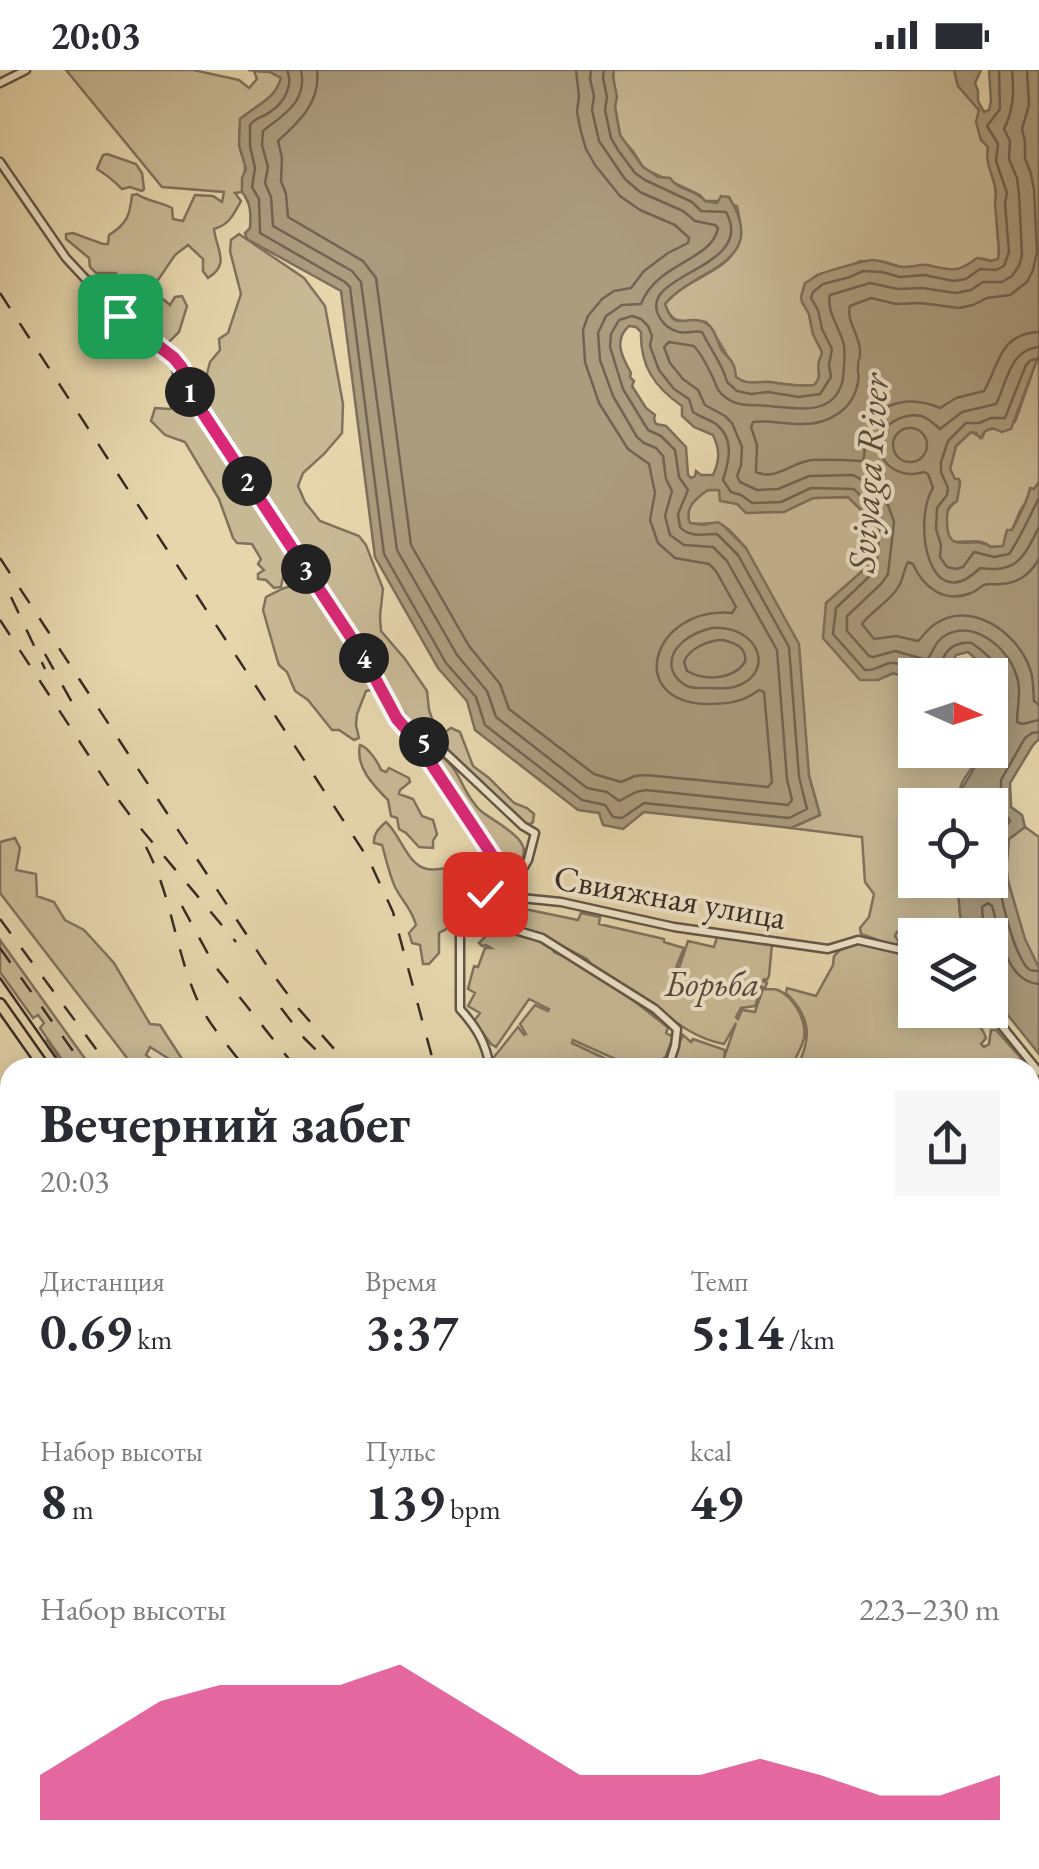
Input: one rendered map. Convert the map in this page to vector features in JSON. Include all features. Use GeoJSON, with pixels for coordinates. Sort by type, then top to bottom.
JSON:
{"type":"FeatureCollection","features":[{"type":"Feature","properties":{"kind":"main road"},"geometry":{"type":"LineString","coordinates":[[0,1004],[38,1058]]}},
{"type":"Feature","properties":{"kind":"street"},"geometry":{"type":"LineString","coordinates":[[0,83],[26,70]]}},
{"type":"Feature","properties":{"kind":"street","name":"Свияжная улица"},"geometry":{"type":"LineString","coordinates":[[0,162],[66,258],[120,316],[182,368],[191,395],[362,654],[397,719],[424,742],[438,746],[534,833],[528,860],[510,891],[521,898],[561,902],[674,927],[828,949],[858,940],[898,949]]}},
{"type":"Feature","properties":{"kind":"street"},"geometry":{"type":"LineString","coordinates":[[424,742],[430,762],[498,864],[514,881]]}},
{"type":"Feature","properties":{"kind":"street"},"geometry":{"type":"LineString","coordinates":[[488,1058],[476,1027],[460,1009],[458,903],[463,896],[473,893],[499,895],[510,891]]}},
{"type":"Feature","properties":{"kind":"street"},"geometry":{"type":"LineString","coordinates":[[457,916],[478,918],[542,938],[655,1008],[677,1029],[671,1058]]}},
{"type":"Feature","properties":{"kind":"street"},"geometry":{"type":"LineString","coordinates":[[1004,1028],[1028,1058]]}},
{"type":"Feature","properties":{"kind":"green space"},"geometry":{"type":"Polygon","coordinates":[[[66,70],[193,70],[239,80],[249,88],[257,79],[254,71],[270,72],[281,78],[272,94],[243,119],[240,127],[245,171],[242,192],[235,193],[241,201],[227,222],[214,229],[221,262],[215,273],[208,278],[203,271],[203,259],[188,245],[175,255],[158,280],[136,291],[152,304],[163,299],[170,305],[175,297],[182,296],[187,306],[179,332],[168,343],[158,341],[110,300],[104,285],[106,280],[115,280],[116,273],[96,273],[89,258],[66,239],[66,234],[108,244],[109,235],[126,218],[132,195],[172,208],[173,219],[183,221],[195,195],[213,196],[222,202],[224,192],[162,187],[66,70]]]}},
{"type":"Feature","properties":{"kind":"green space"},"geometry":{"type":"Polygon","coordinates":[[[614,70],[954,70],[958,86],[979,110],[978,129],[988,147],[995,188],[998,259],[981,258],[953,271],[860,261],[817,275],[809,314],[822,352],[815,385],[749,383],[736,378],[706,322],[676,320],[665,304],[730,257],[740,228],[737,206],[705,201],[643,167],[620,135],[614,70]]]}},
{"type":"Feature","properties":{"kind":"green space"},"geometry":{"type":"Polygon","coordinates":[[[107,154],[136,164],[142,173],[142,191],[122,189],[97,169],[107,154]]]}},
{"type":"Feature","properties":{"kind":"green space"},"geometry":{"type":"Polygon","coordinates":[[[239,234],[304,278],[325,306],[343,404],[342,433],[303,473],[298,486],[320,521],[359,536],[366,545],[383,589],[381,631],[427,691],[437,733],[433,736],[413,726],[188,386],[205,381],[210,362],[220,350],[219,339],[228,333],[241,294],[230,251],[231,240],[239,234]]]}},
{"type":"Feature","properties":{"kind":"green space"},"geometry":{"type":"Polygon","coordinates":[[[1039,354],[1039,482],[1012,530],[1007,531],[1003,546],[952,542],[946,520],[957,501],[960,482],[950,469],[956,446],[971,432],[982,438],[985,431],[1015,422],[1039,354]]]}},
{"type":"Feature","properties":{"kind":"green space"},"geometry":{"type":"Polygon","coordinates":[[[175,370],[293,555],[294,559],[285,567],[281,587],[274,588],[266,580],[258,579],[264,570],[258,564],[261,559],[252,544],[237,543],[233,538],[219,499],[185,442],[165,435],[151,421],[155,408],[170,409],[175,395],[175,370]]]}},
{"type":"Feature","properties":{"kind":"green space"},"geometry":{"type":"Polygon","coordinates":[[[707,490],[719,490],[784,512],[812,498],[848,497],[871,519],[866,568],[826,603],[878,680],[898,675],[898,768],[972,768],[961,788],[898,788],[898,898],[959,898],[960,918],[898,918],[895,946],[861,934],[874,894],[865,882],[862,837],[791,828],[820,815],[746,548],[719,524],[689,523],[695,500],[707,490]]]}},
{"type":"Feature","properties":{"kind":"green space"},"geometry":{"type":"Polygon","coordinates":[[[302,582],[311,583],[377,682],[375,689],[366,691],[357,714],[359,738],[354,740],[332,730],[308,700],[295,691],[277,659],[263,610],[266,597],[302,582]]]}},
{"type":"Feature","properties":{"kind":"green space"},"geometry":{"type":"Polygon","coordinates":[[[451,728],[460,732],[473,766],[514,803],[534,814],[533,822],[524,823],[450,752],[444,743],[445,732],[451,728]]]}},
{"type":"Feature","properties":{"kind":"green space"},"geometry":{"type":"Polygon","coordinates":[[[360,745],[381,770],[386,772],[389,768],[409,778],[399,794],[413,799],[422,816],[433,820],[437,834],[433,848],[419,847],[399,829],[388,800],[363,768],[360,745]]]}},
{"type":"Feature","properties":{"kind":"green space"},"geometry":{"type":"Polygon","coordinates":[[[439,755],[454,770],[478,808],[521,842],[522,858],[514,867],[505,865],[498,857],[462,807],[438,767],[435,756],[439,755]]]}},
{"type":"Feature","properties":{"kind":"green space"},"geometry":{"type":"Polygon","coordinates":[[[386,822],[420,866],[459,868],[455,882],[460,889],[454,892],[445,915],[450,927],[439,933],[439,953],[429,964],[423,964],[420,945],[412,943],[409,933],[416,925],[414,919],[395,887],[382,845],[374,843],[377,831],[386,822]]]}},
{"type":"Feature","properties":{"kind":"green space"},"geometry":{"type":"Polygon","coordinates":[[[1025,827],[1039,837],[1039,968],[1018,923],[1009,888],[1009,839],[1025,827]]]}},
{"type":"Feature","properties":{"kind":"green space"},"geometry":{"type":"Polygon","coordinates":[[[15,838],[20,848],[16,870],[36,874],[37,896],[54,902],[65,920],[84,930],[114,963],[150,1024],[160,1025],[181,1058],[168,1058],[150,1047],[146,1055],[150,1058],[127,1058],[0,893],[0,842],[15,838]]]}},
{"type":"Feature","properties":{"kind":"green space"},"geometry":{"type":"Polygon","coordinates":[[[477,896],[505,898],[515,907],[578,920],[581,913],[600,917],[599,924],[664,939],[684,948],[675,980],[688,941],[714,947],[717,937],[772,944],[769,976],[763,981],[767,983],[765,988],[760,986],[755,1006],[741,1008],[736,1017],[742,1010],[755,1012],[763,989],[778,990],[789,998],[801,1017],[804,1038],[800,1049],[796,1058],[724,1058],[736,1023],[724,1044],[702,1037],[587,959],[543,936],[467,914],[468,905],[477,896]]]}},
{"type":"Feature","properties":{"kind":"green space","name":"Борьба"},"geometry":{"type":"Polygon","coordinates":[[[488,923],[542,939],[554,952],[614,985],[668,1028],[666,1033],[673,1037],[666,1056],[613,1058],[573,1040],[572,1043],[604,1058],[493,1058],[518,1027],[526,1034],[520,1024],[535,1005],[549,1009],[529,999],[496,1047],[491,1044],[474,1021],[480,1013],[468,1006],[475,993],[468,989],[474,966],[478,967],[485,948],[491,948],[479,943],[486,936],[488,923]]]}},
{"type":"Feature","properties":{"kind":"green space"},"geometry":{"type":"Polygon","coordinates":[[[0,940],[85,1058],[61,1058],[40,1028],[44,1023],[38,1015],[33,1018],[0,972],[0,940]]]}},
{"type":"Feature","properties":{"kind":"green space"},"geometry":{"type":"Polygon","coordinates":[[[859,943],[898,952],[898,1028],[981,1028],[986,1038],[981,1044],[984,1047],[989,1044],[991,1030],[996,1030],[1021,1058],[801,1058],[806,1028],[800,1011],[786,993],[787,988],[816,996],[834,956],[859,943]]]}},
{"type":"Feature","properties":{"kind":"green space"},"geometry":{"type":"Polygon","coordinates":[[[683,1035],[691,1042],[693,1039],[725,1050],[724,1058],[674,1058],[683,1035]]]}},
{"type":"Feature","properties":{"kind":"water","name":"Sviyaga River"},"geometry":{"type":"Polygon","coordinates":[[[248,70],[614,70],[620,135],[643,167],[658,177],[670,178],[705,201],[717,203],[721,196],[729,197],[740,219],[741,237],[735,251],[665,304],[669,313],[677,321],[707,324],[740,380],[803,386],[817,381],[822,352],[802,302],[805,283],[822,273],[872,260],[903,267],[954,269],[977,258],[998,259],[995,188],[988,147],[981,140],[976,122],[979,110],[958,86],[954,70],[981,70],[975,83],[984,112],[989,110],[991,101],[989,70],[1039,70],[1039,354],[1011,429],[1002,432],[992,428],[980,438],[971,432],[956,446],[950,469],[960,482],[957,501],[949,508],[947,520],[948,532],[955,542],[1003,546],[1007,530],[1012,530],[1030,488],[1034,489],[1039,482],[1039,739],[1010,783],[1011,807],[1022,815],[1025,827],[1009,839],[1008,851],[1008,788],[962,788],[974,768],[1008,768],[1008,658],[975,658],[968,652],[955,658],[898,658],[898,675],[860,680],[823,638],[826,603],[867,567],[871,520],[848,497],[813,498],[784,512],[746,513],[737,504],[720,501],[719,490],[708,490],[695,500],[689,513],[690,523],[718,522],[746,548],[799,644],[809,776],[820,815],[791,828],[644,812],[623,829],[603,825],[599,813],[578,810],[475,730],[467,701],[438,668],[375,557],[341,291],[247,239],[245,233],[250,228],[250,213],[242,192],[246,169],[239,145],[240,119],[274,92],[281,78],[270,72],[248,70]],[[629,326],[620,343],[634,381],[632,386],[655,415],[656,424],[666,426],[686,447],[688,475],[695,476],[696,471],[713,475],[718,455],[713,435],[694,427],[682,416],[682,406],[656,383],[643,355],[641,332],[629,326]]]}},
{"type":"Feature","properties":{"kind":"water"},"geometry":{"type":"Polygon","coordinates":[[[1008,881],[1025,939],[1039,968],[1039,1054],[1008,1015],[1008,918],[960,918],[959,898],[1008,898],[1008,881]]]}},
{"type":"Feature","properties":{"kind":"waterway"},"geometry":{"type":"LineString","coordinates":[[47,1040],[59,1058]]}},
{"type":"Feature","properties":{"kind":"tram line"},"geometry":{"type":"LineString","coordinates":[[0,978],[56,1058]]}},
{"type":"Feature","properties":{"kind":"railway"},"geometry":{"type":"LineString","coordinates":[[0,293],[369,860],[393,912],[432,1058]]}},
{"type":"Feature","properties":{"kind":"railway"},"geometry":{"type":"LineString","coordinates":[[0,558],[271,972],[342,1058]]}},
{"type":"Feature","properties":{"kind":"railway"},"geometry":{"type":"LineString","coordinates":[[11,597],[45,669]]}},
{"type":"Feature","properties":{"kind":"railway"},"geometry":{"type":"LineString","coordinates":[[0,620],[112,791],[236,942]]}},
{"type":"Feature","properties":{"kind":"railway"},"geometry":{"type":"LineString","coordinates":[[45,654],[79,715]]}},
{"type":"Feature","properties":{"kind":"railway"},"geometry":{"type":"LineString","coordinates":[[146,847],[196,997],[237,1058]]}},
{"type":"Feature","properties":{"kind":"railway"},"geometry":{"type":"LineString","coordinates":[[182,906],[214,965],[288,1058]]}},
{"type":"Feature","properties":{"kind":"railway"},"geometry":{"type":"LineString","coordinates":[[0,919],[103,1058]]}},
{"type":"Feature","properties":{"kind":"railway"},"geometry":{"type":"LineString","coordinates":[[0,948],[78,1058]]}},
{"type":"Feature","properties":{"kind":"railway"},"geometry":{"type":"LineString","coordinates":[[281,1008],[324,1058]]}},
{"type":"Feature","properties":{"kind":"route"},"geometry":{"type":"LineString","coordinates":[[120,316],[182,368],[191,395],[362,654],[397,719],[424,742],[430,762],[498,864],[514,881],[510,891],[485,894]]}}]}
